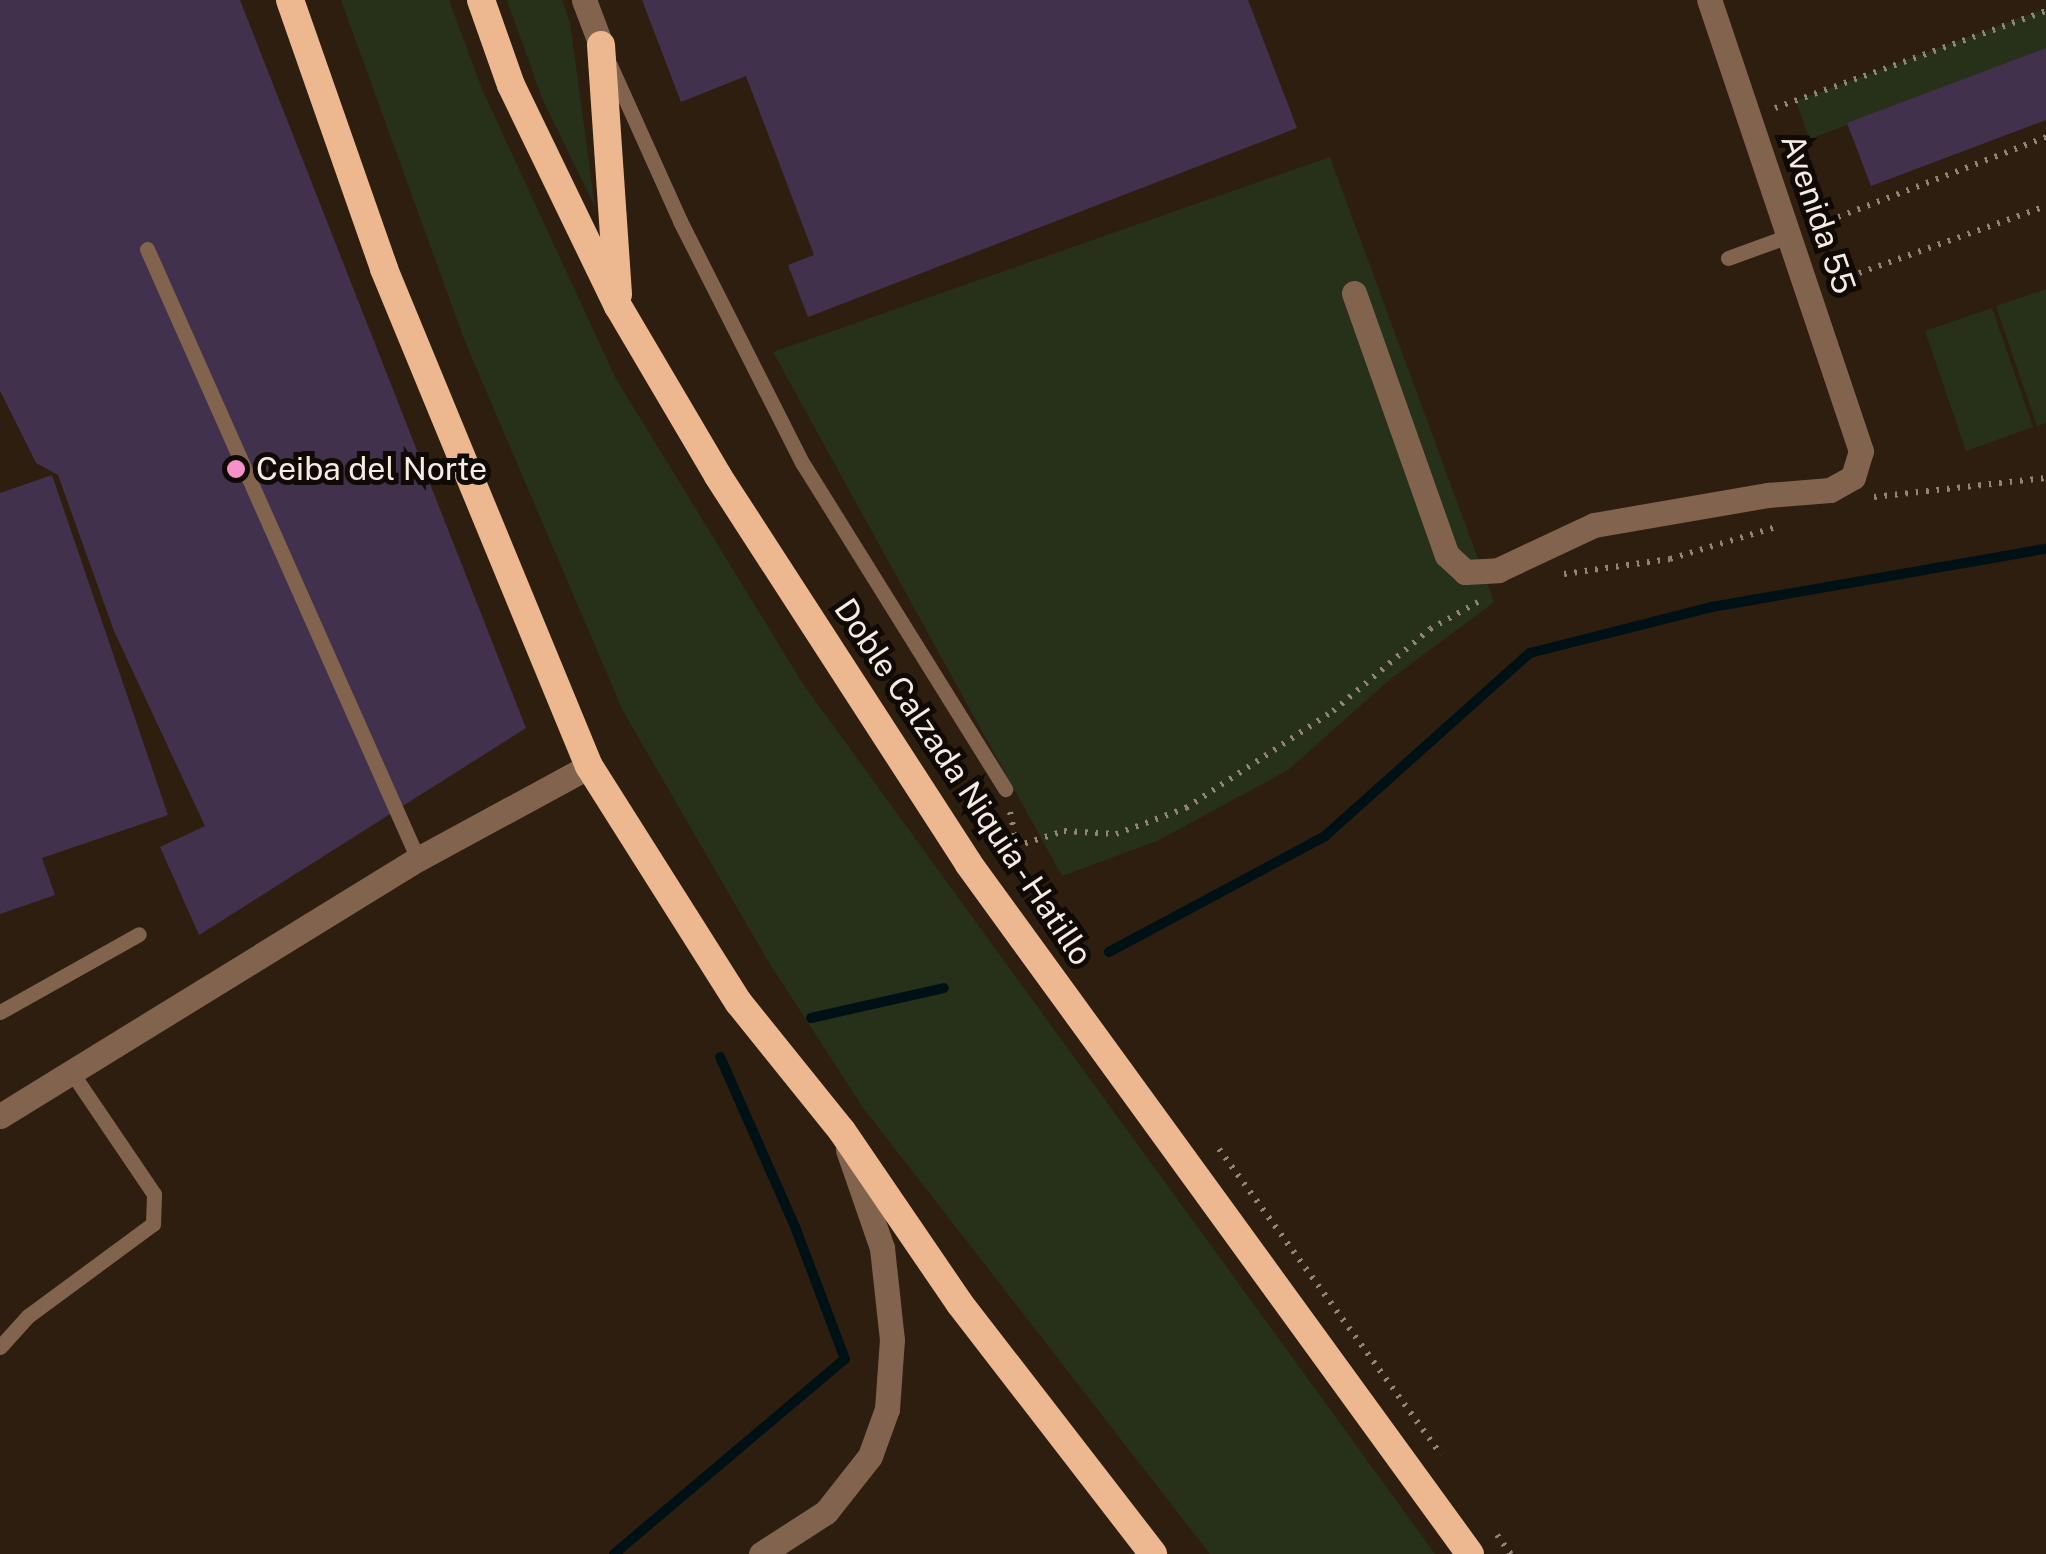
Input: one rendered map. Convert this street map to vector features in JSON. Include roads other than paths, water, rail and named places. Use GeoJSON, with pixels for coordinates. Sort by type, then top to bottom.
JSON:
{"type":"FeatureCollection","features":[{"type":"Feature","properties":{"kind":"highway"},"geometry":{"type":"LineString","coordinates":[[290,0],[384,269],[590,766],[740,1003],[842,1131],[960,1304],[1152,1554]]}},
{"type":"Feature","properties":{"kind":"highway","name":"Doble Calzada Niquia - Hatillo"},"geometry":{"type":"LineString","coordinates":[[480,0],[511,84],[618,306],[718,476],[968,864],[1470,1554]]}},
{"type":"Feature","properties":{"kind":"highway"},"geometry":{"type":"LineString","coordinates":[[601,45],[618,306]]}},
{"type":"Feature","properties":{"kind":"street"},"geometry":{"type":"LineString","coordinates":[[584,0],[601,45]]}},
{"type":"Feature","properties":{"kind":"street","name":"Avenida 55"},"geometry":{"type":"LineString","coordinates":[[1354,293],[1447,555],[1465,572],[1498,570],[1594,525],[1768,495],[1830,490],[1853,477],[1861,451],[1709,0]]}},
{"type":"Feature","properties":{"kind":"street"},"geometry":{"type":"LineString","coordinates":[[0,1116],[418,858],[590,766]]}},
{"type":"Feature","properties":{"kind":"street"},"geometry":{"type":"LineString","coordinates":[[761,1554],[826,1512],[870,1456],[887,1409],[892,1340],[882,1248],[842,1131]]}},
{"type":"Feature","properties":{"kind":"lane"},"geometry":{"type":"LineString","coordinates":[[601,45],[680,221],[804,464],[1005,789]]}},
{"type":"Feature","properties":{"kind":"lane"},"geometry":{"type":"LineString","coordinates":[[1728,258],[1791,235]]}},
{"type":"Feature","properties":{"kind":"lane"},"geometry":{"type":"LineString","coordinates":[[147,248],[418,858]]}},
{"type":"Feature","properties":{"kind":"lane"},"geometry":{"type":"LineString","coordinates":[[0,1012],[138,934]]}},
{"type":"Feature","properties":{"kind":"lane"},"geometry":{"type":"LineString","coordinates":[[0,1347],[28,1316],[153,1224],[154,1194],[72,1074]]}},
{"type":"Feature","properties":{"kind":"waterway"},"geometry":{"type":"LineString","coordinates":[[1109,952],[1325,836],[1530,653],[1712,607],[2046,549]]}},
{"type":"Feature","properties":{"kind":"waterway"},"geometry":{"type":"LineString","coordinates":[[811,1018],[944,988]]}},
{"type":"Feature","properties":{"kind":"waterway"},"geometry":{"type":"LineString","coordinates":[[614,1554],[845,1359],[796,1229],[720,1057]]}},
{"type":"Feature","properties":{"kind":"place","name":"Ceiba del Norte"},"geometry":{"type":"Point","coordinates":[236,469]}}]}
